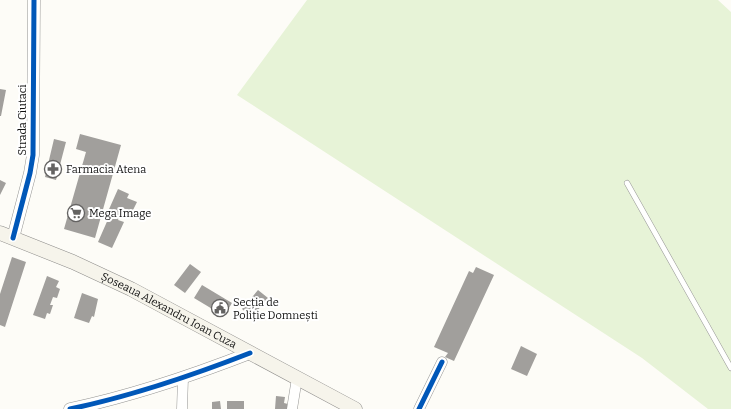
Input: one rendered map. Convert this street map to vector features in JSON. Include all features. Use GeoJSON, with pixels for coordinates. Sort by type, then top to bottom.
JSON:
{"type":"FeatureCollection","features":[{"type":"Feature","properties":{"kind":"main road","name":"Șoseaua Alexandru Ioan Cuza"},"geometry":{"type":"LineString","coordinates":[[0,233],[131,289],[355,409]]}},
{"type":"Feature","properties":{"kind":"street","name":"Strada Ciutaci"},"geometry":{"type":"LineString","coordinates":[[14,238],[33,155],[34,0]]}},
{"type":"Feature","properties":{"kind":"street"},"geometry":{"type":"LineString","coordinates":[[70,409],[99,403],[183,378],[250,353]]}},
{"type":"Feature","properties":{"kind":"street"},"geometry":{"type":"LineString","coordinates":[[419,409],[442,362]]}},
{"type":"Feature","properties":{"kind":"street"},"geometry":{"type":"LineString","coordinates":[[182,409],[183,378]]}},
{"type":"Feature","properties":{"kind":"street"},"geometry":{"type":"LineString","coordinates":[[292,409],[297,378]]}},
{"type":"Feature","properties":{"kind":"lane"},"geometry":{"type":"LineString","coordinates":[[627,183],[731,368]]}},
{"type":"Feature","properties":{"kind":"green space"},"geometry":{"type":"Polygon","coordinates":[[[307,0],[718,0],[731,12],[731,409],[708,409],[642,358],[237,95],[307,0]]]}},
{"type":"Feature","properties":{"kind":"building"},"geometry":{"type":"Polygon","coordinates":[[[0,89],[6,90],[1,116],[0,116],[0,89]]]}},
{"type":"Feature","properties":{"kind":"building"},"geometry":{"type":"Polygon","coordinates":[[[80,134],[121,145],[95,238],[64,229],[86,152],[76,149],[80,134]]]}},
{"type":"Feature","properties":{"kind":"building"},"geometry":{"type":"Polygon","coordinates":[[[54,139],[66,142],[56,180],[45,177],[54,139]]]}},
{"type":"Feature","properties":{"kind":"building"},"geometry":{"type":"Polygon","coordinates":[[[0,180],[6,183],[0,195],[0,180]]]}},
{"type":"Feature","properties":{"kind":"building"},"geometry":{"type":"Polygon","coordinates":[[[118,189],[129,194],[127,198],[137,202],[132,212],[123,208],[118,220],[124,222],[112,248],[98,242],[109,217],[106,216],[118,189]]]}},
{"type":"Feature","properties":{"kind":"building"},"geometry":{"type":"Polygon","coordinates":[[[12,257],[26,262],[5,327],[0,325],[0,294],[12,257]]]}},
{"type":"Feature","properties":{"kind":"building"},"geometry":{"type":"Polygon","coordinates":[[[190,264],[201,272],[185,293],[174,285],[190,264]]]}},
{"type":"Feature","properties":{"kind":"building"},"geometry":{"type":"Polygon","coordinates":[[[476,267],[494,275],[454,361],[445,357],[448,353],[434,347],[469,271],[473,273],[476,267]]]}},
{"type":"Feature","properties":{"kind":"building"},"geometry":{"type":"Polygon","coordinates":[[[47,276],[59,281],[56,287],[60,289],[57,298],[53,297],[50,305],[53,305],[50,314],[47,313],[45,319],[33,315],[47,276]]]}},
{"type":"Feature","properties":{"kind":"building"},"geometry":{"type":"Polygon","coordinates":[[[202,285],[232,303],[224,316],[194,298],[202,285]]]}},
{"type":"Feature","properties":{"kind":"building"},"geometry":{"type":"Polygon","coordinates":[[[258,290],[268,298],[252,317],[242,309],[258,290]]]}},
{"type":"Feature","properties":{"kind":"building"},"geometry":{"type":"Polygon","coordinates":[[[82,293],[98,299],[94,317],[92,316],[89,323],[74,318],[82,293]]]}},
{"type":"Feature","properties":{"kind":"building"},"geometry":{"type":"Polygon","coordinates":[[[521,346],[537,354],[527,376],[511,369],[521,346]]]}},
{"type":"Feature","properties":{"kind":"building"},"geometry":{"type":"Polygon","coordinates":[[[276,396],[285,397],[284,403],[288,404],[287,409],[275,409],[276,396]]]}},
{"type":"Feature","properties":{"kind":"building"},"geometry":{"type":"Polygon","coordinates":[[[220,401],[221,409],[212,409],[212,402],[220,401]]]}},
{"type":"Feature","properties":{"kind":"building"},"geometry":{"type":"Polygon","coordinates":[[[227,401],[244,401],[244,409],[227,409],[227,401]]]}},
{"type":"Feature","properties":{"kind":"cycle path"},"geometry":{"type":"LineString","coordinates":[[13,238],[30,173],[33,155],[34,0]]}},
{"type":"Feature","properties":{"kind":"cycle path"},"geometry":{"type":"LineString","coordinates":[[70,409],[161,385],[250,353]]}},
{"type":"Feature","properties":{"kind":"cycle path"},"geometry":{"type":"LineString","coordinates":[[419,409],[442,362]]}},
{"type":"Feature","properties":{"kind":"place","name":"Farmacia Atena"},"geometry":{"type":"Point","coordinates":[53,169]}},
{"type":"Feature","properties":{"kind":"place","name":"Mega Image"},"geometry":{"type":"Point","coordinates":[76,213]}},
{"type":"Feature","properties":{"kind":"place","name":"Secția de Poliție Domnești"},"geometry":{"type":"Point","coordinates":[220,308]}}]}
